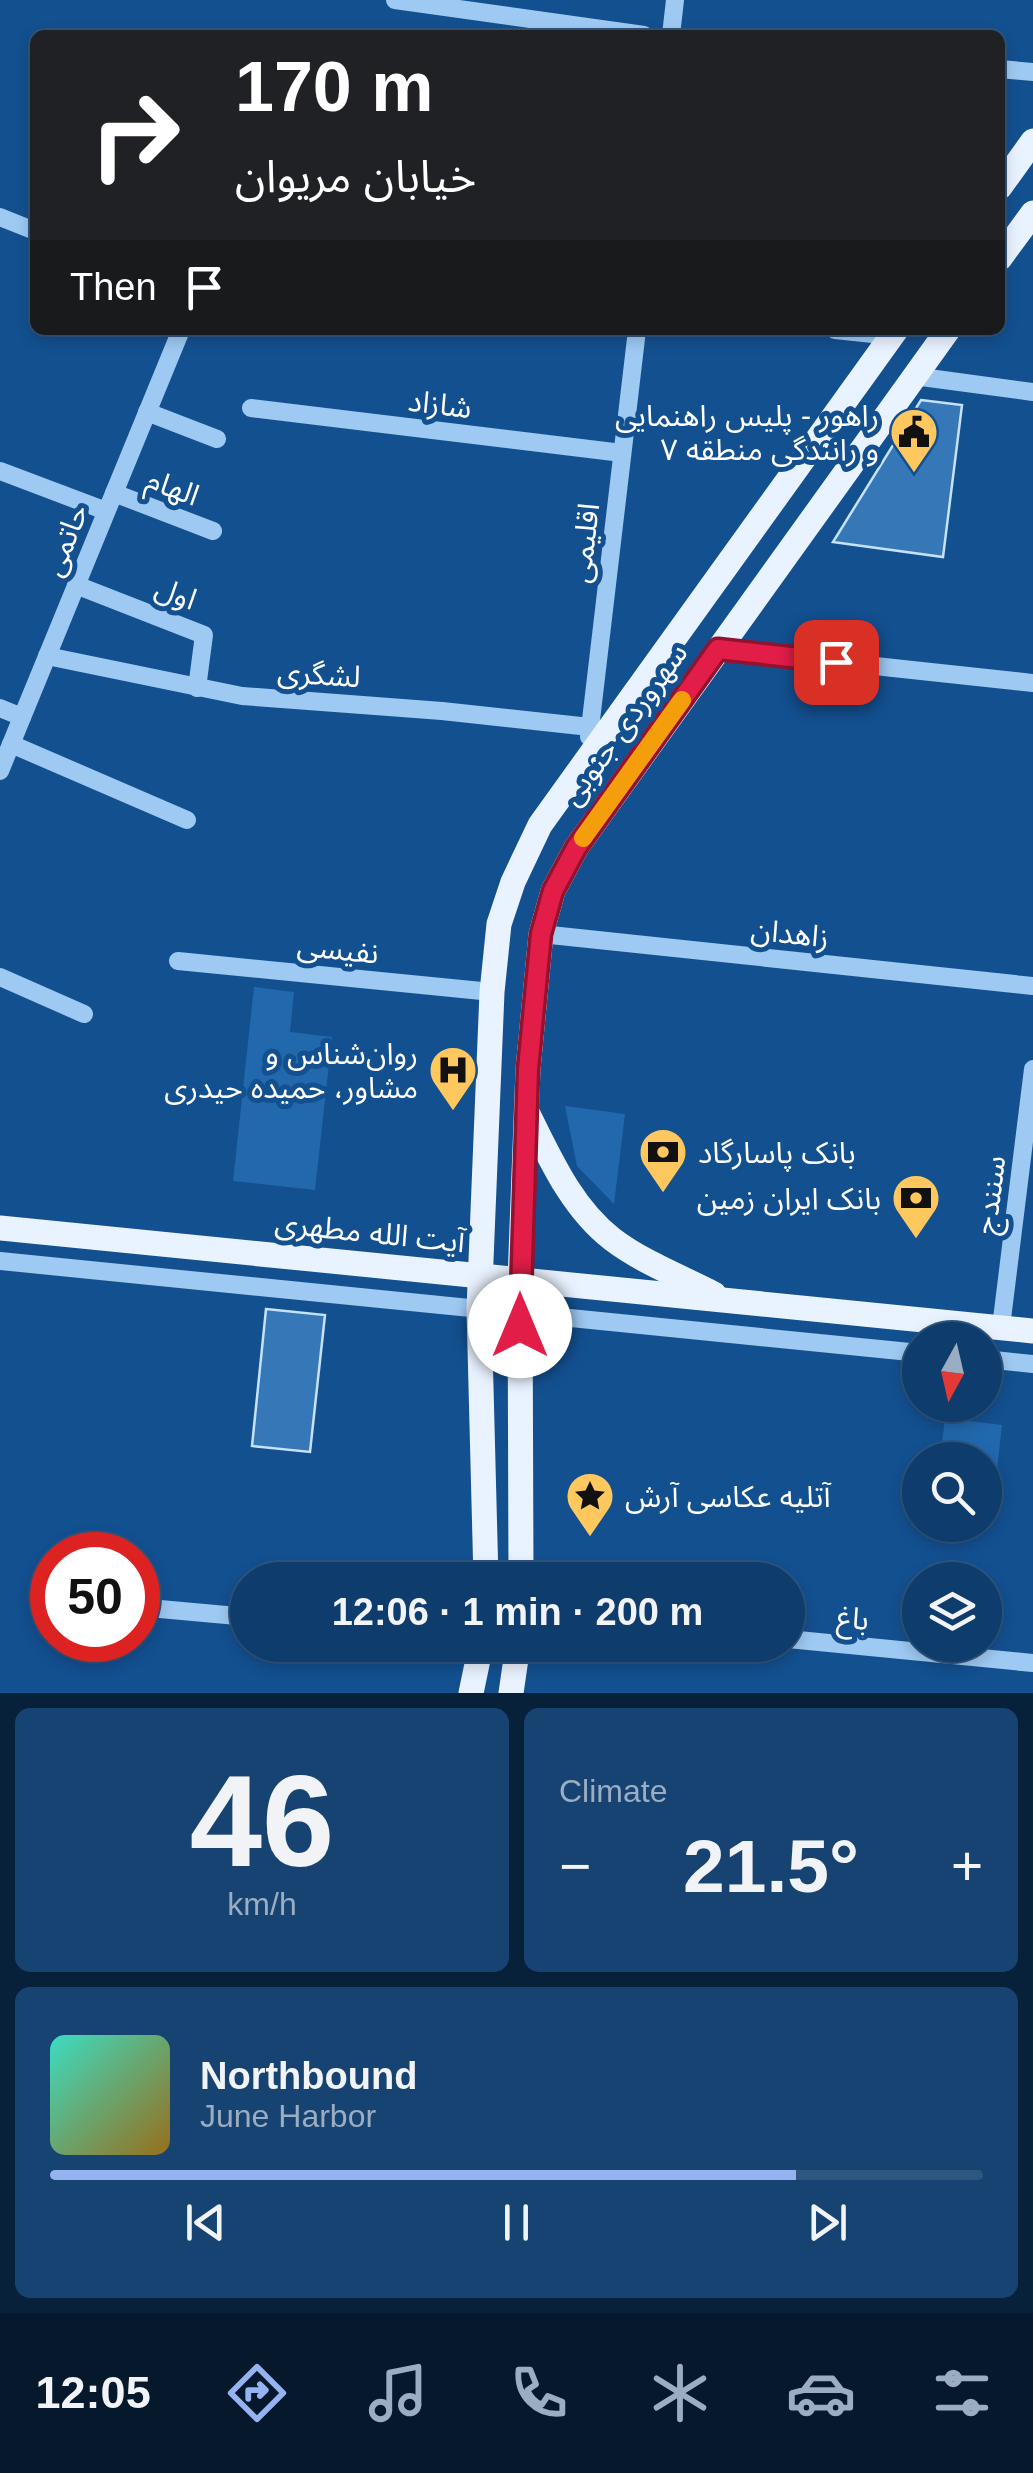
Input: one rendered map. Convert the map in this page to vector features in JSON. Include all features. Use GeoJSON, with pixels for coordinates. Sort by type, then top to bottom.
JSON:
{"type":"FeatureCollection","features":[{"type":"Feature","properties":{"kind":"main road"},"geometry":{"type":"LineString","coordinates":[[1005,180],[1033,141]]}},
{"type":"Feature","properties":{"kind":"main road"},"geometry":{"type":"LineString","coordinates":[[1005,251],[1033,212]]}},
{"type":"Feature","properties":{"kind":"main road","name":"سهروردی جنوبی"},"geometry":{"type":"LineString","coordinates":[[486,1562],[480,1276],[492,992],[500,924],[512,882],[540,826],[893,335]]}},
{"type":"Feature","properties":{"kind":"main road","name":"سهروردی جنوبی"},"geometry":{"type":"LineString","coordinates":[[521,1562],[520,1280],[526,1109],[541,934],[553,891],[576,848],[944,335]]}},
{"type":"Feature","properties":{"kind":"main road"},"geometry":{"type":"LineString","coordinates":[[684,626],[718,649]]}},
{"type":"Feature","properties":{"kind":"main road"},"geometry":{"type":"LineString","coordinates":[[526,1109],[567,1189],[600,1228],[628,1250],[728,1300]]}},
{"type":"Feature","properties":{"kind":"main road","name":"آیت الله مطهری"},"geometry":{"type":"LineString","coordinates":[[0,1228],[942,1322]]}},
{"type":"Feature","properties":{"kind":"main road","name":"آیت الله مطهری"},"geometry":{"type":"LineString","coordinates":[[1002,1328],[1033,1331]]}},
{"type":"Feature","properties":{"kind":"main road"},"geometry":{"type":"LineString","coordinates":[[471,1693],[477,1662]]}},
{"type":"Feature","properties":{"kind":"main road"},"geometry":{"type":"LineString","coordinates":[[511,1693],[516,1662]]}},
{"type":"Feature","properties":{"kind":"street"},"geometry":{"type":"LineString","coordinates":[[395,0],[608,30]]}},
{"type":"Feature","properties":{"kind":"street"},"geometry":{"type":"LineString","coordinates":[[672,30],[675,0]]}},
{"type":"Feature","properties":{"kind":"street"},"geometry":{"type":"LineString","coordinates":[[1005,69],[1033,72]]}},
{"type":"Feature","properties":{"kind":"street"},"geometry":{"type":"LineString","coordinates":[[0,217],[30,229]]}},
{"type":"Feature","properties":{"kind":"street","name":"حاتمی"},"geometry":{"type":"LineString","coordinates":[[0,771],[178,335]]}},
{"type":"Feature","properties":{"kind":"street","name":"اقلیمی"},"geometry":{"type":"LineString","coordinates":[[586,762],[636,335]]}},
{"type":"Feature","properties":{"kind":"street"},"geometry":{"type":"LineString","coordinates":[[914,376],[1033,392]]}},
{"type":"Feature","properties":{"kind":"street","name":"شازاد"},"geometry":{"type":"LineString","coordinates":[[252,408],[622,454]]}},
{"type":"Feature","properties":{"kind":"street"},"geometry":{"type":"LineString","coordinates":[[147,412],[217,439]]}},
{"type":"Feature","properties":{"kind":"street"},"geometry":{"type":"LineString","coordinates":[[0,471],[106,511]]}},
{"type":"Feature","properties":{"kind":"street","name":"الهام"},"geometry":{"type":"LineString","coordinates":[[114,493],[212,532]]}},
{"type":"Feature","properties":{"kind":"street","name":"اول"},"geometry":{"type":"LineString","coordinates":[[76,585],[204,635],[197,688]]}},
{"type":"Feature","properties":{"kind":"street"},"geometry":{"type":"LineString","coordinates":[[718,649],[1033,683]]}},
{"type":"Feature","properties":{"kind":"street","name":"لشگری"},"geometry":{"type":"LineString","coordinates":[[47,656],[242,696],[590,727]]}},
{"type":"Feature","properties":{"kind":"street"},"geometry":{"type":"LineString","coordinates":[[0,708],[22,717]]}},
{"type":"Feature","properties":{"kind":"street"},"geometry":{"type":"LineString","coordinates":[[11,744],[187,820]]}},
{"type":"Feature","properties":{"kind":"street","name":"زاهدان"},"geometry":{"type":"LineString","coordinates":[[541,934],[1033,986]]}},
{"type":"Feature","properties":{"kind":"street","name":"نفیسی"},"geometry":{"type":"LineString","coordinates":[[178,960],[492,992]]}},
{"type":"Feature","properties":{"kind":"street"},"geometry":{"type":"LineString","coordinates":[[0,977],[84,1014]]}},
{"type":"Feature","properties":{"kind":"street","name":"سنندج"},"geometry":{"type":"LineString","coordinates":[[1002,1322],[1033,1068]]}},
{"type":"Feature","properties":{"kind":"street"},"geometry":{"type":"LineString","coordinates":[[0,1262],[902,1351]]}},
{"type":"Feature","properties":{"kind":"street"},"geometry":{"type":"LineString","coordinates":[[1002,1361],[1033,1364]]}},
{"type":"Feature","properties":{"kind":"street"},"geometry":{"type":"LineString","coordinates":[[160,1608],[230,1616]]}},
{"type":"Feature","properties":{"kind":"street","name":"باغ"},"geometry":{"type":"LineString","coordinates":[[805,1641],[1033,1664]]}},
{"type":"Feature","properties":{"kind":"shaded area"},"geometry":{"type":"Polygon","coordinates":[[[254,987],[294,992],[290,1032],[332,1037],[315,1190],[233,1181],[254,987]]]}},
{"type":"Feature","properties":{"kind":"shaded area"},"geometry":{"type":"Polygon","coordinates":[[[565,1106],[625,1114],[614,1204],[577,1166],[565,1106]]]}},
{"type":"Feature","properties":{"kind":"shaded area"},"geometry":{"type":"Polygon","coordinates":[[[945,1422],[1002,1425],[1000,1442],[942,1442],[945,1422]]]}},
{"type":"Feature","properties":{"kind":"building","name":"راهور - پلیس راهنمایی و رانندگی منطقه ۷"},"geometry":{"type":"Polygon","coordinates":[[[921,400],[962,405],[943,557],[833,542],[921,400]]]}},
{"type":"Feature","properties":{"kind":"building"},"geometry":{"type":"Polygon","coordinates":[[[266,1309],[325,1315],[310,1452],[252,1446],[266,1309]]]}},
{"type":"Feature","properties":{"kind":"slow traffic"},"geometry":{"type":"LineString","coordinates":[[583,838],[682,700]]}},
{"type":"Feature","properties":{"kind":"place","name":"راهور - پلیس راهنمایی و رانندگی منطقه ۷"},"geometry":{"type":"Point","coordinates":[914,474]}},
{"type":"Feature","properties":{"kind":"place","name":"روان‌شناس و مشاور، حمیده حیدری"},"geometry":{"type":"Point","coordinates":[453,1112]}},
{"type":"Feature","properties":{"kind":"place","name":"بانک پاسارگاد"},"geometry":{"type":"Point","coordinates":[663,1194]}},
{"type":"Feature","properties":{"kind":"place","name":"بانک ایران زمین"},"geometry":{"type":"Point","coordinates":[916,1240]}},
{"type":"Feature","properties":{"kind":"place","name":"آتلیه عکاسی آرش"},"geometry":{"type":"Point","coordinates":[590,1538]}},
{"type":"Feature","properties":{"kind":"route"},"geometry":{"type":"LineString","coordinates":[[520,1326],[528,1069],[541,934],[553,891],[576,848],[718,649],[836,662]]}}]}
